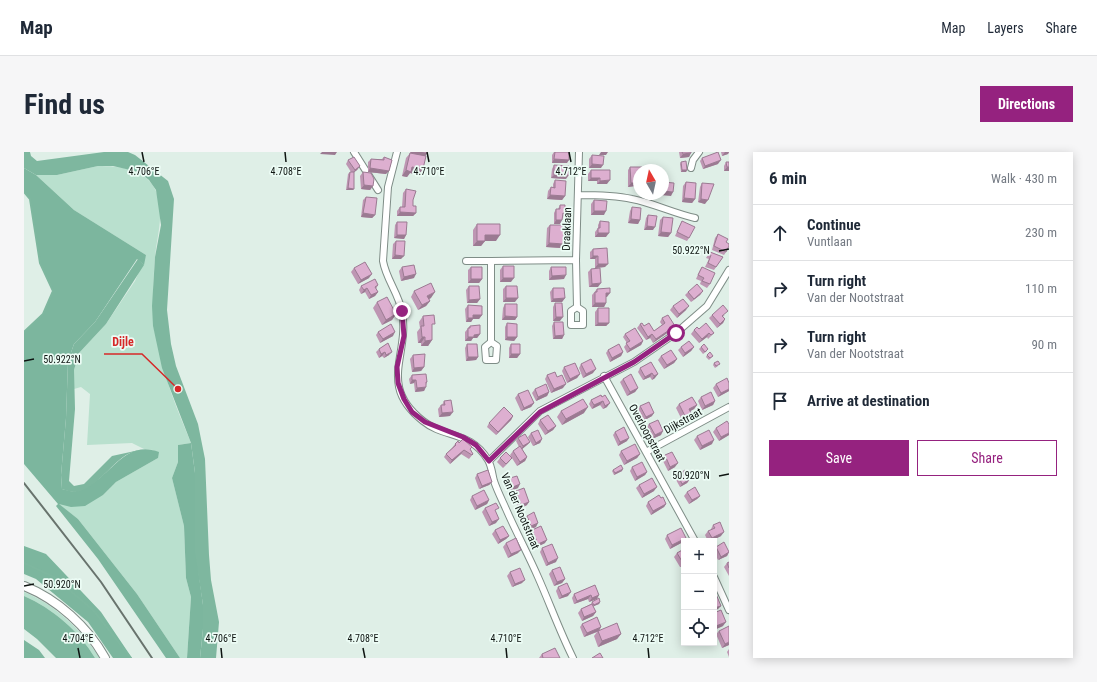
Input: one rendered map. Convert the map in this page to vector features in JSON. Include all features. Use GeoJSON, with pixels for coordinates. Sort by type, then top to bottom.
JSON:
{"type":"FeatureCollection","features":[{"type":"Feature","properties":{"kind":"street"},"geometry":{"type":"LineString","coordinates":[[354,152],[378,190]]}},
{"type":"Feature","properties":{"kind":"street","name":"Van der Nootstraat"},"geometry":{"type":"LineString","coordinates":[[397,152],[388,187],[382,261],[384,269],[398,297],[404,325],[404,336],[397,367],[398,383],[404,399],[416,415],[425,422],[463,437],[476,445],[489,461],[494,481],[510,520],[538,576],[573,658]]}},
{"type":"Feature","properties":{"kind":"street","name":"Draaklaan"},"geometry":{"type":"LineString","coordinates":[[577,307],[576,260],[579,152]]}},
{"type":"Feature","properties":{"kind":"street"},"geometry":{"type":"LineString","coordinates":[[691,168],[697,153]]}},
{"type":"Feature","properties":{"kind":"street"},"geometry":{"type":"LineString","coordinates":[[578,195],[602,195],[632,199],[674,213],[695,218]]}},
{"type":"Feature","properties":{"kind":"street"},"geometry":{"type":"LineString","coordinates":[[466,261],[576,260]]}},
{"type":"Feature","properties":{"kind":"street"},"geometry":{"type":"LineString","coordinates":[[490,261],[491,342]]}},
{"type":"Feature","properties":{"kind":"street"},"geometry":{"type":"LineString","coordinates":[[489,461],[540,412],[604,376],[634,362],[676,333],[708,306],[729,270]]}},
{"type":"Feature","properties":{"kind":"street","name":"Overloopstraat"},"geometry":{"type":"LineString","coordinates":[[604,376],[693,538]]}},
{"type":"Feature","properties":{"kind":"street","name":"Dijkstraat"},"geometry":{"type":"LineString","coordinates":[[646,452],[729,406]]}},
{"type":"Feature","properties":{"kind":"street"},"geometry":{"type":"LineString","coordinates":[[717,583],[729,610]]}},
{"type":"Feature","properties":{"kind":"street"},"geometry":{"type":"LineString","coordinates":[[24,586],[43,594],[77,621],[100,649],[105,658]]}},
{"type":"Feature","properties":{"kind":"shaded area"},"geometry":{"type":"Polygon","coordinates":[[[24,152],[30,152],[31,156],[37,161],[104,152],[128,152],[135,155],[168,181],[174,199],[167,310],[171,344],[176,366],[198,424],[205,459],[211,580],[219,622],[216,658],[200,658],[203,629],[203,605],[195,553],[195,473],[191,443],[162,368],[153,326],[152,306],[155,257],[161,225],[156,190],[149,180],[139,172],[113,166],[98,166],[57,175],[36,175],[24,168],[24,152]]]}},
{"type":"Feature","properties":{"kind":"shaded area"},"geometry":{"type":"Polygon","coordinates":[[[98,166],[123,168],[139,173],[146,177],[151,183],[159,199],[160,224],[154,265],[153,324],[168,383],[191,443],[178,445],[178,462],[172,478],[184,526],[186,578],[191,597],[187,658],[180,658],[137,594],[78,519],[58,504],[103,495],[116,482],[158,458],[153,450],[144,449],[132,443],[87,445],[90,394],[81,387],[74,389],[74,370],[79,353],[106,324],[135,281],[146,255],[74,210],[36,175],[57,175],[98,166]]]}},
{"type":"Feature","properties":{"kind":"shaded area"},"geometry":{"type":"Polygon","coordinates":[[[24,168],[36,175],[74,210],[146,255],[144,265],[137,259],[95,322],[74,344],[68,361],[66,418],[61,475],[62,489],[74,492],[88,485],[101,477],[120,460],[134,452],[149,450],[159,452],[158,458],[116,482],[103,495],[85,506],[71,507],[59,504],[78,519],[137,594],[180,658],[166,658],[98,559],[56,506],[58,504],[24,464],[24,332],[43,314],[53,291],[40,263],[30,199],[24,192],[24,168]]]}},
{"type":"Feature","properties":{"kind":"shaded area"},"geometry":{"type":"Polygon","coordinates":[[[138,259],[144,265],[106,324],[79,353],[74,370],[75,409],[69,481],[74,486],[84,484],[112,456],[144,449],[132,452],[120,459],[95,483],[81,491],[74,492],[62,489],[61,475],[66,418],[68,361],[74,344],[95,322],[138,259]]]}},
{"type":"Feature","properties":{"kind":"shaded area"},"geometry":{"type":"Polygon","coordinates":[[[191,443],[195,473],[199,576],[203,605],[203,629],[200,658],[187,658],[191,597],[186,578],[184,526],[172,478],[178,462],[178,445],[191,443]]]}},
{"type":"Feature","properties":{"kind":"shaded area"},"geometry":{"type":"Polygon","coordinates":[[[24,546],[46,554],[101,612],[132,658],[113,658],[88,622],[36,579],[24,574],[24,546]]]}},
{"type":"Feature","properties":{"kind":"shaded area"},"geometry":{"type":"Polygon","coordinates":[[[24,592],[36,597],[67,619],[85,638],[100,658],[95,658],[82,639],[55,614],[24,596],[24,592]]]}},
{"type":"Feature","properties":{"kind":"shaded area"},"geometry":{"type":"Polygon","coordinates":[[[24,596],[55,614],[82,639],[95,658],[56,658],[37,639],[24,629],[24,596]]]}},
{"type":"Feature","properties":{"kind":"shaded area"},"geometry":{"type":"Polygon","coordinates":[[[24,640],[39,650],[45,658],[24,658],[24,640]]]}},
{"type":"Feature","properties":{"kind":"building"},"geometry":{"type":"Polygon","coordinates":[[[555,152],[569,152],[569,160],[554,159],[555,152]]]}},
{"type":"Feature","properties":{"kind":"building"},"geometry":{"type":"Polygon","coordinates":[[[682,152],[691,152],[691,153],[683,154],[682,152]]]}},
{"type":"Feature","properties":{"kind":"building"},"geometry":{"type":"Polygon","coordinates":[[[718,152],[721,160],[705,166],[702,158],[718,152]]]}},
{"type":"Feature","properties":{"kind":"building"},"geometry":{"type":"Polygon","coordinates":[[[410,153],[426,156],[423,169],[412,167],[411,172],[406,170],[410,153]]]}},
{"type":"Feature","properties":{"kind":"building"},"geometry":{"type":"Polygon","coordinates":[[[592,155],[604,156],[603,165],[592,164],[592,155]]]}},
{"type":"Feature","properties":{"kind":"building"},"geometry":{"type":"Polygon","coordinates":[[[354,157],[360,166],[355,170],[348,160],[354,157]]]}},
{"type":"Feature","properties":{"kind":"building"},"geometry":{"type":"Polygon","coordinates":[[[384,157],[392,160],[389,171],[370,168],[371,159],[384,160],[384,157]]]}},
{"type":"Feature","properties":{"kind":"building"},"geometry":{"type":"Polygon","coordinates":[[[686,161],[687,170],[682,170],[681,162],[686,161]]]}},
{"type":"Feature","properties":{"kind":"building"},"geometry":{"type":"Polygon","coordinates":[[[726,162],[729,162],[729,167],[727,167],[726,162]]]}},
{"type":"Feature","properties":{"kind":"building"},"geometry":{"type":"Polygon","coordinates":[[[554,165],[569,166],[569,175],[554,175],[554,165]]]}},
{"type":"Feature","properties":{"kind":"building"},"geometry":{"type":"Polygon","coordinates":[[[630,167],[633,167],[633,183],[631,183],[630,167]]]}},
{"type":"Feature","properties":{"kind":"building"},"geometry":{"type":"Polygon","coordinates":[[[591,170],[610,170],[610,180],[600,181],[600,178],[591,178],[591,170]]]}},
{"type":"Feature","properties":{"kind":"building"},"geometry":{"type":"Polygon","coordinates":[[[350,172],[354,172],[354,189],[348,188],[350,172]]]}},
{"type":"Feature","properties":{"kind":"building"},"geometry":{"type":"Polygon","coordinates":[[[363,172],[371,173],[374,179],[373,186],[364,185],[363,172]]]}},
{"type":"Feature","properties":{"kind":"building"},"geometry":{"type":"Polygon","coordinates":[[[555,180],[566,181],[565,196],[550,195],[551,187],[555,188],[555,180]]]}},
{"type":"Feature","properties":{"kind":"building"},"geometry":{"type":"Polygon","coordinates":[[[686,182],[696,183],[695,199],[684,198],[686,182]]]}},
{"type":"Feature","properties":{"kind":"building"},"geometry":{"type":"Polygon","coordinates":[[[669,183],[674,183],[673,192],[669,192],[669,183]]]}},
{"type":"Feature","properties":{"kind":"building"},"geometry":{"type":"Polygon","coordinates":[[[702,183],[714,184],[708,200],[701,199],[702,183]]]}},
{"type":"Feature","properties":{"kind":"building"},"geometry":{"type":"Polygon","coordinates":[[[406,189],[416,191],[413,206],[416,206],[416,213],[400,212],[400,207],[405,207],[406,189]]]}},
{"type":"Feature","properties":{"kind":"building"},"geometry":{"type":"Polygon","coordinates":[[[366,197],[377,198],[375,215],[363,213],[366,197]]]}},
{"type":"Feature","properties":{"kind":"building"},"geometry":{"type":"Polygon","coordinates":[[[594,200],[607,201],[606,211],[594,211],[594,200]]]}},
{"type":"Feature","properties":{"kind":"building"},"geometry":{"type":"Polygon","coordinates":[[[560,205],[565,205],[565,214],[563,213],[562,220],[556,220],[556,209],[560,209],[560,205]]]}},
{"type":"Feature","properties":{"kind":"building"},"geometry":{"type":"Polygon","coordinates":[[[632,207],[641,208],[640,220],[631,219],[632,207]]]}},
{"type":"Feature","properties":{"kind":"building"},"geometry":{"type":"Polygon","coordinates":[[[648,215],[657,216],[655,227],[647,226],[648,215]]]}},
{"type":"Feature","properties":{"kind":"building"},"geometry":{"type":"Polygon","coordinates":[[[663,217],[673,218],[671,233],[661,232],[663,217]]]}},
{"type":"Feature","properties":{"kind":"building"},"geometry":{"type":"Polygon","coordinates":[[[600,221],[609,222],[609,233],[598,233],[600,221]]]}},
{"type":"Feature","properties":{"kind":"building"},"geometry":{"type":"Polygon","coordinates":[[[682,221],[695,227],[689,238],[677,232],[682,221]]]}},
{"type":"Feature","properties":{"kind":"building"},"geometry":{"type":"Polygon","coordinates":[[[397,222],[407,222],[406,235],[397,235],[397,222]]]}},
{"type":"Feature","properties":{"kind":"building"},"geometry":{"type":"Polygon","coordinates":[[[477,224],[500,224],[500,235],[485,235],[485,241],[477,241],[477,224]]]}},
{"type":"Feature","properties":{"kind":"building"},"geometry":{"type":"Polygon","coordinates":[[[550,225],[564,225],[564,244],[549,243],[550,225]]]}},
{"type":"Feature","properties":{"kind":"building"},"geometry":{"type":"Polygon","coordinates":[[[718,234],[728,239],[726,242],[729,246],[726,252],[714,246],[718,234]]]}},
{"type":"Feature","properties":{"kind":"building"},"geometry":{"type":"Polygon","coordinates":[[[396,241],[405,241],[404,256],[395,255],[396,241]]]}},
{"type":"Feature","properties":{"kind":"building"},"geometry":{"type":"Polygon","coordinates":[[[607,248],[608,264],[598,264],[598,256],[593,256],[593,249],[607,248]]]}},
{"type":"Feature","properties":{"kind":"building"},"geometry":{"type":"Polygon","coordinates":[[[710,252],[723,257],[716,267],[708,263],[711,255],[709,254],[710,252]]]}},
{"type":"Feature","properties":{"kind":"building"},"geometry":{"type":"Polygon","coordinates":[[[365,262],[372,274],[361,280],[354,268],[365,262]]]}},
{"type":"Feature","properties":{"kind":"building"},"geometry":{"type":"Polygon","coordinates":[[[414,265],[416,274],[404,277],[402,267],[414,265]]]}},
{"type":"Feature","properties":{"kind":"building"},"geometry":{"type":"Polygon","coordinates":[[[503,266],[514,266],[514,278],[503,278],[503,266]]]}},
{"type":"Feature","properties":{"kind":"building"},"geometry":{"type":"Polygon","coordinates":[[[471,267],[482,267],[482,279],[471,279],[471,267]]]}},
{"type":"Feature","properties":{"kind":"building"},"geometry":{"type":"Polygon","coordinates":[[[551,267],[566,267],[566,275],[552,276],[551,267]]]}},
{"type":"Feature","properties":{"kind":"building"},"geometry":{"type":"Polygon","coordinates":[[[702,267],[715,273],[710,284],[702,281],[704,278],[698,275],[702,267]]]}},
{"type":"Feature","properties":{"kind":"building"},"geometry":{"type":"Polygon","coordinates":[[[600,268],[601,283],[592,284],[591,269],[600,268]]]}},
{"type":"Feature","properties":{"kind":"building"},"geometry":{"type":"Polygon","coordinates":[[[375,279],[378,285],[375,287],[378,292],[371,295],[367,288],[364,290],[361,286],[375,279]]]}},
{"type":"Feature","properties":{"kind":"building"},"geometry":{"type":"Polygon","coordinates":[[[431,283],[435,292],[427,296],[430,301],[422,305],[414,291],[431,283]]]}},
{"type":"Feature","properties":{"kind":"building"},"geometry":{"type":"Polygon","coordinates":[[[697,284],[703,291],[694,299],[688,292],[697,284]]]}},
{"type":"Feature","properties":{"kind":"building"},"geometry":{"type":"Polygon","coordinates":[[[469,286],[479,286],[480,299],[469,300],[469,286]]]}},
{"type":"Feature","properties":{"kind":"building"},"geometry":{"type":"Polygon","coordinates":[[[506,286],[517,286],[518,298],[506,298],[506,286]]]}},
{"type":"Feature","properties":{"kind":"building"},"geometry":{"type":"Polygon","coordinates":[[[553,288],[564,288],[565,298],[553,299],[553,288]]]}},
{"type":"Feature","properties":{"kind":"building"},"geometry":{"type":"Polygon","coordinates":[[[610,288],[610,293],[606,293],[606,303],[595,303],[595,292],[597,292],[597,289],[610,288]]]}},
{"type":"Feature","properties":{"kind":"building"},"geometry":{"type":"Polygon","coordinates":[[[387,297],[396,314],[386,320],[377,302],[387,297]]]}},
{"type":"Feature","properties":{"kind":"building"},"geometry":{"type":"Polygon","coordinates":[[[683,299],[689,306],[679,314],[673,306],[683,299]]]}},
{"type":"Feature","properties":{"kind":"building"},"geometry":{"type":"Polygon","coordinates":[[[555,303],[562,303],[563,317],[556,317],[555,303]]]}},
{"type":"Feature","properties":{"kind":"building"},"geometry":{"type":"Polygon","coordinates":[[[505,304],[517,304],[517,317],[505,316],[505,304]]]}},
{"type":"Feature","properties":{"kind":"building"},"geometry":{"type":"Polygon","coordinates":[[[468,305],[482,306],[482,315],[473,315],[473,318],[468,318],[468,305]]]}},
{"type":"Feature","properties":{"kind":"building"},"geometry":{"type":"Polygon","coordinates":[[[723,305],[728,311],[722,316],[725,319],[720,324],[712,315],[723,305]]]}},
{"type":"Feature","properties":{"kind":"building"},"geometry":{"type":"Polygon","coordinates":[[[598,308],[609,308],[609,323],[598,323],[598,308]]]}},
{"type":"Feature","properties":{"kind":"building"},"geometry":{"type":"Polygon","coordinates":[[[434,315],[435,324],[432,324],[432,340],[425,341],[425,337],[422,337],[421,326],[424,326],[423,316],[434,315]]]}},
{"type":"Feature","properties":{"kind":"building"},"geometry":{"type":"Polygon","coordinates":[[[668,315],[675,326],[656,339],[652,334],[648,337],[640,324],[642,323],[644,326],[649,323],[654,331],[665,323],[662,318],[668,315]]]}},
{"type":"Feature","properties":{"kind":"building"},"geometry":{"type":"Polygon","coordinates":[[[554,322],[563,322],[564,335],[555,336],[554,322]]]}},
{"type":"Feature","properties":{"kind":"building"},"geometry":{"type":"Polygon","coordinates":[[[507,323],[517,324],[517,337],[507,337],[507,323]]]}},
{"type":"Feature","properties":{"kind":"building"},"geometry":{"type":"Polygon","coordinates":[[[706,323],[714,333],[711,335],[709,333],[702,339],[694,330],[697,327],[699,329],[706,323]]]}},
{"type":"Feature","properties":{"kind":"building"},"geometry":{"type":"Polygon","coordinates":[[[391,324],[395,332],[383,339],[378,332],[391,324]]]}},
{"type":"Feature","properties":{"kind":"building"},"geometry":{"type":"Polygon","coordinates":[[[480,325],[480,334],[474,335],[474,337],[468,337],[468,328],[470,328],[470,326],[480,325]]]}},
{"type":"Feature","properties":{"kind":"building"},"geometry":{"type":"Polygon","coordinates":[[[635,328],[643,341],[630,349],[626,343],[630,341],[625,334],[635,328]]]}},
{"type":"Feature","properties":{"kind":"building"},"geometry":{"type":"Polygon","coordinates":[[[689,341],[694,347],[685,353],[681,347],[689,341]]]}},
{"type":"Feature","properties":{"kind":"building"},"geometry":{"type":"Polygon","coordinates":[[[388,343],[392,352],[386,355],[385,352],[381,354],[379,349],[388,343]]]}},
{"type":"Feature","properties":{"kind":"building"},"geometry":{"type":"Polygon","coordinates":[[[467,344],[477,344],[478,357],[468,357],[467,344]]]}},
{"type":"Feature","properties":{"kind":"building"},"geometry":{"type":"Polygon","coordinates":[[[511,344],[520,344],[520,354],[511,354],[511,344]]]}},
{"type":"Feature","properties":{"kind":"building"},"geometry":{"type":"Polygon","coordinates":[[[619,344],[623,352],[612,358],[608,350],[619,344]]]}},
{"type":"Feature","properties":{"kind":"building"},"geometry":{"type":"Polygon","coordinates":[[[704,344],[708,349],[705,352],[701,347],[704,344]]]}},
{"type":"Feature","properties":{"kind":"building"},"geometry":{"type":"Polygon","coordinates":[[[671,350],[677,359],[667,365],[661,356],[671,350]]]}},
{"type":"Feature","properties":{"kind":"building"},"geometry":{"type":"Polygon","coordinates":[[[710,352],[713,356],[710,358],[707,355],[710,352]]]}},
{"type":"Feature","properties":{"kind":"building"},"geometry":{"type":"Polygon","coordinates":[[[425,354],[424,367],[414,368],[413,355],[425,354]]]}},
{"type":"Feature","properties":{"kind":"building"},"geometry":{"type":"Polygon","coordinates":[[[591,359],[596,369],[586,374],[581,364],[591,359]]]}},
{"type":"Feature","properties":{"kind":"building"},"geometry":{"type":"Polygon","coordinates":[[[718,361],[720,364],[716,366],[714,363],[718,361]]]}},
{"type":"Feature","properties":{"kind":"building"},"geometry":{"type":"Polygon","coordinates":[[[651,362],[658,374],[654,376],[652,373],[645,377],[640,368],[651,362]]]}},
{"type":"Feature","properties":{"kind":"building"},"geometry":{"type":"Polygon","coordinates":[[[575,363],[580,374],[570,379],[564,367],[575,363]]]}},
{"type":"Feature","properties":{"kind":"building"},"geometry":{"type":"Polygon","coordinates":[[[555,372],[557,377],[562,375],[566,384],[554,389],[547,375],[555,372]]]}},
{"type":"Feature","properties":{"kind":"building"},"geometry":{"type":"Polygon","coordinates":[[[426,374],[426,387],[417,388],[416,380],[412,380],[412,375],[426,374]]]}},
{"type":"Feature","properties":{"kind":"building"},"geometry":{"type":"Polygon","coordinates":[[[631,374],[638,388],[630,392],[623,379],[631,374]]]}},
{"type":"Feature","properties":{"kind":"building"},"geometry":{"type":"Polygon","coordinates":[[[727,378],[729,389],[721,393],[716,384],[727,378]]]}},
{"type":"Feature","properties":{"kind":"building"},"geometry":{"type":"Polygon","coordinates":[[[546,384],[549,392],[538,397],[535,389],[546,384]]]}},
{"type":"Feature","properties":{"kind":"building"},"geometry":{"type":"Polygon","coordinates":[[[528,390],[534,403],[524,408],[518,394],[528,390]]]}},
{"type":"Feature","properties":{"kind":"building"},"geometry":{"type":"Polygon","coordinates":[[[711,392],[715,401],[705,406],[701,397],[711,392]]]}},
{"type":"Feature","properties":{"kind":"building"},"geometry":{"type":"Polygon","coordinates":[[[601,395],[602,397],[605,395],[610,403],[605,406],[603,401],[594,405],[591,400],[601,395]]]}},
{"type":"Feature","properties":{"kind":"building"},"geometry":{"type":"Polygon","coordinates":[[[692,397],[697,405],[689,409],[692,415],[686,418],[679,404],[692,397]]]}},
{"type":"Feature","properties":{"kind":"building"},"geometry":{"type":"Polygon","coordinates":[[[583,399],[588,407],[566,419],[561,411],[583,399]]]}},
{"type":"Feature","properties":{"kind":"building"},"geometry":{"type":"Polygon","coordinates":[[[451,400],[453,412],[442,413],[441,405],[445,405],[444,401],[451,400]]]}},
{"type":"Feature","properties":{"kind":"building"},"geometry":{"type":"Polygon","coordinates":[[[649,402],[654,413],[646,417],[640,406],[649,402]]]}},
{"type":"Feature","properties":{"kind":"building"},"geometry":{"type":"Polygon","coordinates":[[[504,407],[513,416],[498,432],[489,423],[504,407]]]}},
{"type":"Feature","properties":{"kind":"building"},"geometry":{"type":"Polygon","coordinates":[[[548,415],[556,426],[548,431],[540,420],[548,415]]]}},
{"type":"Feature","properties":{"kind":"building"},"geometry":{"type":"Polygon","coordinates":[[[658,420],[663,431],[655,435],[649,424],[658,420]]]}},
{"type":"Feature","properties":{"kind":"building"},"geometry":{"type":"Polygon","coordinates":[[[727,421],[729,424],[729,433],[721,437],[716,428],[727,421]]]}},
{"type":"Feature","properties":{"kind":"building"},"geometry":{"type":"Polygon","coordinates":[[[624,427],[629,438],[620,442],[615,432],[624,427]]]}},
{"type":"Feature","properties":{"kind":"building"},"geometry":{"type":"Polygon","coordinates":[[[538,430],[542,439],[536,443],[531,433],[538,430]]]}},
{"type":"Feature","properties":{"kind":"building"},"geometry":{"type":"Polygon","coordinates":[[[709,430],[714,440],[702,446],[697,436],[709,430]]]}},
{"type":"Feature","properties":{"kind":"building"},"geometry":{"type":"Polygon","coordinates":[[[525,434],[530,442],[523,446],[518,438],[525,434]]]}},
{"type":"Feature","properties":{"kind":"building"},"geometry":{"type":"Polygon","coordinates":[[[463,439],[472,447],[470,449],[473,454],[472,455],[464,450],[452,460],[446,454],[456,445],[455,444],[458,441],[459,443],[463,439]]]}},
{"type":"Feature","properties":{"kind":"building"},"geometry":{"type":"Polygon","coordinates":[[[635,444],[640,454],[627,461],[621,451],[635,444]]]}},
{"type":"Feature","properties":{"kind":"building"},"geometry":{"type":"Polygon","coordinates":[[[520,446],[527,457],[520,462],[513,451],[520,446]]]}},
{"type":"Feature","properties":{"kind":"building"},"geometry":{"type":"Polygon","coordinates":[[[506,452],[512,458],[506,464],[500,458],[506,452]]]}},
{"type":"Feature","properties":{"kind":"building"},"geometry":{"type":"Polygon","coordinates":[[[672,452],[678,463],[670,467],[665,455],[672,452]]]}},
{"type":"Feature","properties":{"kind":"building"},"geometry":{"type":"Polygon","coordinates":[[[642,462],[647,472],[637,477],[632,467],[642,462]]]}},
{"type":"Feature","properties":{"kind":"building"},"geometry":{"type":"Polygon","coordinates":[[[621,465],[623,469],[615,473],[613,470],[621,465]]]}},
{"type":"Feature","properties":{"kind":"building"},"geometry":{"type":"Polygon","coordinates":[[[488,470],[492,482],[482,486],[477,474],[488,470]]]}},
{"type":"Feature","properties":{"kind":"building"},"geometry":{"type":"Polygon","coordinates":[[[685,470],[690,479],[682,484],[678,475],[685,470]]]}},
{"type":"Feature","properties":{"kind":"building"},"geometry":{"type":"Polygon","coordinates":[[[517,476],[520,484],[513,487],[510,478],[517,476]]]}},
{"type":"Feature","properties":{"kind":"building"},"geometry":{"type":"Polygon","coordinates":[[[652,478],[657,487],[644,494],[639,485],[652,478]]]}},
{"type":"Feature","properties":{"kind":"building"},"geometry":{"type":"Polygon","coordinates":[[[695,487],[700,496],[692,500],[687,492],[695,487]]]}},
{"type":"Feature","properties":{"kind":"building"},"geometry":{"type":"Polygon","coordinates":[[[524,488],[529,502],[521,505],[516,491],[524,488]]]}},
{"type":"Feature","properties":{"kind":"building"},"geometry":{"type":"Polygon","coordinates":[[[484,490],[489,500],[477,506],[472,496],[484,490]]]}},
{"type":"Feature","properties":{"kind":"building"},"geometry":{"type":"Polygon","coordinates":[[[659,495],[661,498],[663,497],[666,504],[653,511],[648,502],[659,495]]]}},
{"type":"Feature","properties":{"kind":"building"},"geometry":{"type":"Polygon","coordinates":[[[496,503],[499,508],[495,510],[499,519],[492,522],[485,508],[496,503]]]}},
{"type":"Feature","properties":{"kind":"building"},"geometry":{"type":"Polygon","coordinates":[[[534,512],[538,523],[531,526],[527,516],[534,512]]]}},
{"type":"Feature","properties":{"kind":"building"},"geometry":{"type":"Polygon","coordinates":[[[720,522],[724,532],[712,538],[708,531],[715,528],[713,525],[720,522]]]}},
{"type":"Feature","properties":{"kind":"building"},"geometry":{"type":"Polygon","coordinates":[[[503,526],[509,536],[500,540],[495,530],[503,526]]]}},
{"type":"Feature","properties":{"kind":"building"},"geometry":{"type":"Polygon","coordinates":[[[541,526],[547,540],[538,544],[532,530],[541,526]]]}},
{"type":"Feature","properties":{"kind":"building"},"geometry":{"type":"Polygon","coordinates":[[[681,528],[686,538],[681,538],[681,540],[672,545],[667,535],[681,528]]]}},
{"type":"Feature","properties":{"kind":"building"},"geometry":{"type":"Polygon","coordinates":[[[516,538],[521,550],[511,554],[506,543],[516,538]]]}},
{"type":"Feature","properties":{"kind":"building"},"geometry":{"type":"Polygon","coordinates":[[[724,542],[729,552],[721,557],[717,546],[724,542]]]}},
{"type":"Feature","properties":{"kind":"building"},"geometry":{"type":"Polygon","coordinates":[[[552,544],[558,558],[548,563],[542,548],[552,544]]]}},
{"type":"Feature","properties":{"kind":"building"},"geometry":{"type":"Polygon","coordinates":[[[681,551],[681,560],[677,553],[681,551]]]}},
{"type":"Feature","properties":{"kind":"building"},"geometry":{"type":"Polygon","coordinates":[[[560,567],[565,579],[557,582],[552,570],[560,567]]]}},
{"type":"Feature","properties":{"kind":"building"},"geometry":{"type":"Polygon","coordinates":[[[520,568],[525,580],[515,584],[510,572],[520,568]]]}},
{"type":"Feature","properties":{"kind":"building"},"geometry":{"type":"Polygon","coordinates":[[[567,583],[571,592],[562,596],[558,587],[567,583]]]}},
{"type":"Feature","properties":{"kind":"building"},"geometry":{"type":"Polygon","coordinates":[[[595,585],[599,595],[592,598],[591,595],[577,601],[574,594],[595,585]]]}},
{"type":"Feature","properties":{"kind":"building"},"geometry":{"type":"Polygon","coordinates":[[[717,596],[721,606],[717,607],[717,596]]]}},
{"type":"Feature","properties":{"kind":"building"},"geometry":{"type":"Polygon","coordinates":[[[599,598],[600,602],[594,605],[592,602],[599,598]]]}},
{"type":"Feature","properties":{"kind":"building"},"geometry":{"type":"Polygon","coordinates":[[[592,604],[596,612],[584,617],[581,609],[592,604]]]}},
{"type":"Feature","properties":{"kind":"building"},"geometry":{"type":"Polygon","coordinates":[[[721,610],[726,622],[717,626],[717,612],[721,610]]]}},
{"type":"Feature","properties":{"kind":"building"},"geometry":{"type":"Polygon","coordinates":[[[597,617],[601,627],[587,633],[582,624],[597,617]]]}},
{"type":"Feature","properties":{"kind":"building"},"geometry":{"type":"Polygon","coordinates":[[[617,623],[621,634],[602,641],[598,631],[617,623]]]}},
{"type":"Feature","properties":{"kind":"building"},"geometry":{"type":"Polygon","coordinates":[[[729,626],[729,642],[725,644],[719,631],[729,626]]]}},
{"type":"Feature","properties":{"kind":"building"},"geometry":{"type":"Polygon","coordinates":[[[555,648],[560,658],[543,658],[542,654],[555,648]]]}},
{"type":"Feature","properties":{"kind":"building"},"geometry":{"type":"Polygon","coordinates":[[[600,653],[603,658],[592,658],[600,653]]]}},
{"type":"Feature","properties":{"kind":"waterway"},"geometry":{"type":"LineString","coordinates":[[24,192],[30,199],[40,263],[53,291],[43,314],[24,332]]}},
{"type":"Feature","properties":{"kind":"waterway"},"geometry":{"type":"LineString","coordinates":[[24,563],[54,577],[93,610],[131,658]]}},
{"type":"Feature","properties":{"kind":"railway"},"geometry":{"type":"LineString","coordinates":[[24,483],[101,582],[152,658]]}},
{"type":"Feature","properties":{"kind":"place","name":"Dijle"},"geometry":{"type":"Point","coordinates":[178,389]}},
{"type":"Feature","properties":{"kind":"route"},"geometry":{"type":"LineString","coordinates":[[402,311],[404,336],[397,367],[398,383],[404,399],[412,412],[425,422],[463,437],[476,445],[489,461],[540,412],[566,396],[634,362],[676,333]]}}]}
